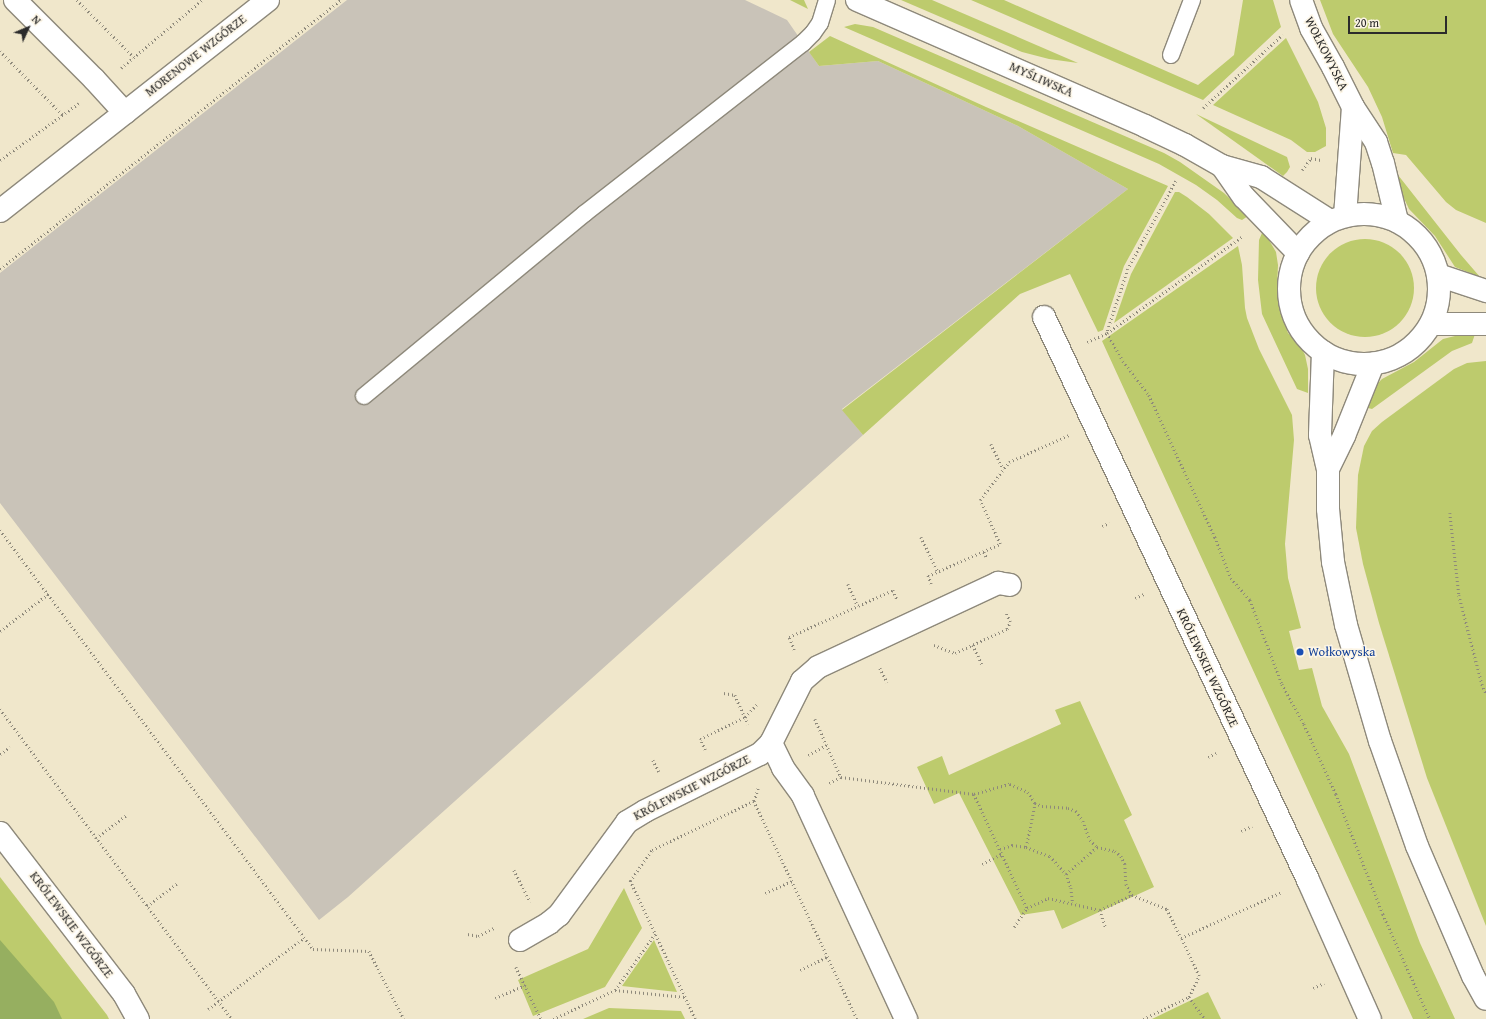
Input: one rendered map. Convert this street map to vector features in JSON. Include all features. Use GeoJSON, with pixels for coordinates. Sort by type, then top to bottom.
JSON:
{"type":"FeatureCollection","features":[{"type":"Feature","properties":{"kind":"street"},"geometry":{"type":"LineString","coordinates":[[15,0],[94,79],[125,113]]}},
{"type":"Feature","properties":{"kind":"street","name":"MORENOWE WZGÓRZE"},"geometry":{"type":"LineString","coordinates":[[0,211],[268,0]]}},
{"type":"Feature","properties":{"kind":"street","name":"MYŚLIWSKA"},"geometry":{"type":"LineString","coordinates":[[857,0],[1145,126],[1222,166],[1262,177],[1337,219]]}},
{"type":"Feature","properties":{"kind":"street","name":"WOŁKOWYSKA"},"geometry":{"type":"LineString","coordinates":[[1301,0],[1311,28],[1334,67],[1353,107],[1376,142],[1383,163],[1397,220]]}},
{"type":"Feature","properties":{"kind":"street","name":"WOŁKOWYSKA"},"geometry":{"type":"LineString","coordinates":[[1337,219],[1353,107]]}},
{"type":"Feature","properties":{"kind":"street","name":"MYŚLIWSKA"},"geometry":{"type":"LineString","coordinates":[[1222,166],[1244,197],[1298,253]]}},
{"type":"Feature","properties":{"kind":"street"},"geometry":{"type":"LineString","coordinates":[[1362,213],[1380,215],[1397,220],[1412,230],[1424,243],[1433,258],[1438,275],[1440,292],[1437,308],[1431,324],[1420,339],[1407,351],[1391,359],[1373,364],[1355,364],[1338,359],[1323,352],[1306,337],[1294,318],[1289,296],[1290,274],[1298,253],[1306,240],[1317,230],[1337,219],[1362,213]]}},
{"type":"Feature","properties":{"kind":"street"},"geometry":{"type":"LineString","coordinates":[[1438,275],[1486,292]]}},
{"type":"Feature","properties":{"kind":"street","name":"KRÓLEWSKIE WZGÓRZE"},"geometry":{"type":"LineString","coordinates":[[1044,317],[1308,880],[1370,1019]]}},
{"type":"Feature","properties":{"kind":"street"},"geometry":{"type":"LineString","coordinates":[[1431,324],[1486,324]]}},
{"type":"Feature","properties":{"kind":"street"},"geometry":{"type":"LineString","coordinates":[[1323,352],[1320,435],[1328,469],[1328,517],[1333,562],[1340,600],[1380,741],[1417,846],[1473,976],[1486,999]]}},
{"type":"Feature","properties":{"kind":"street"},"geometry":{"type":"LineString","coordinates":[[1328,469],[1344,436],[1373,364]]}},
{"type":"Feature","properties":{"kind":"street","name":"KRÓLEWSKIE WZGÓRZE"},"geometry":{"type":"LineString","coordinates":[[520,940],[549,923],[559,915],[627,822],[645,811],[760,754],[771,743],[802,681],[818,667],[998,583],[1010,585]]}},
{"type":"Feature","properties":{"kind":"street"},"geometry":{"type":"LineString","coordinates":[[771,743],[782,768],[803,796],[906,1019]]}},
{"type":"Feature","properties":{"kind":"street","name":"KRÓLEWSKIE WZGÓRZE"},"geometry":{"type":"LineString","coordinates":[[0,832],[124,994],[138,1019]]}},
{"type":"Feature","properties":{"kind":"lane"},"geometry":{"type":"LineString","coordinates":[[364,396],[584,214],[803,43],[820,23],[827,0]]}},
{"type":"Feature","properties":{"kind":"lane"},"geometry":{"type":"LineString","coordinates":[[1170,55],[1192,0]]}},
{"type":"Feature","properties":{"kind":"path"},"geometry":{"type":"LineString","coordinates":[[77,0],[134,57]]}},
{"type":"Feature","properties":{"kind":"path"},"geometry":{"type":"LineString","coordinates":[[0,268],[341,0]]}},
{"type":"Feature","properties":{"kind":"path"},"geometry":{"type":"LineString","coordinates":[[1203,108],[1287,30]]}},
{"type":"Feature","properties":{"kind":"path"},"geometry":{"type":"LineString","coordinates":[[0,51],[64,115]]}},
{"type":"Feature","properties":{"kind":"path"},"geometry":{"type":"LineString","coordinates":[[1106,333],[1128,269],[1176,181]]}},
{"type":"Feature","properties":{"kind":"path"},"geometry":{"type":"LineString","coordinates":[[1100,336],[1223,251]]}},
{"type":"Feature","properties":{"kind":"path"},"geometry":{"type":"LineString","coordinates":[[1106,333],[1123,361],[1149,395],[1215,536],[1232,578],[1250,600],[1282,684],[1304,724],[1336,794],[1383,914],[1430,1019]]}},
{"type":"Feature","properties":{"kind":"path"},"geometry":{"type":"LineString","coordinates":[[934,590],[928,576],[1000,544],[980,500],[1009,462],[1075,432]]}},
{"type":"Feature","properties":{"kind":"path"},"geometry":{"type":"LineString","coordinates":[[991,444],[1003,469]]}},
{"type":"Feature","properties":{"kind":"path"},"geometry":{"type":"LineString","coordinates":[[1450,514],[1459,595],[1482,684],[1486,693]]}},
{"type":"Feature","properties":{"kind":"path"},"geometry":{"type":"LineString","coordinates":[[0,530],[313,949],[369,951],[404,1019]]}},
{"type":"Feature","properties":{"kind":"path"},"geometry":{"type":"LineString","coordinates":[[921,537],[938,572]]}},
{"type":"Feature","properties":{"kind":"path"},"geometry":{"type":"LineString","coordinates":[[848,584],[858,606]]}},
{"type":"Feature","properties":{"kind":"path"},"geometry":{"type":"LineString","coordinates":[[797,656],[789,637],[893,590],[900,604]]}},
{"type":"Feature","properties":{"kind":"path"},"geometry":{"type":"LineString","coordinates":[[0,631],[48,594]]}},
{"type":"Feature","properties":{"kind":"path"},"geometry":{"type":"LineString","coordinates":[[973,645],[982,664]]}},
{"type":"Feature","properties":{"kind":"path"},"geometry":{"type":"LineString","coordinates":[[878,664],[887,682]]}},
{"type":"Feature","properties":{"kind":"path"},"geometry":{"type":"LineString","coordinates":[[724,693],[735,695],[745,717],[759,701]]}},
{"type":"Feature","properties":{"kind":"path"},"geometry":{"type":"LineString","coordinates":[[0,709],[232,1019]]}},
{"type":"Feature","properties":{"kind":"path"},"geometry":{"type":"LineString","coordinates":[[814,717],[842,777],[974,794],[1010,784],[1028,792],[1035,803],[1049,807],[1068,808],[1076,811],[1083,821],[1090,840],[1097,847],[1115,851],[1121,856],[1125,864],[1126,884],[1132,894],[1167,909],[1198,976],[1189,997],[1143,1019]]}},
{"type":"Feature","properties":{"kind":"path"},"geometry":{"type":"LineString","coordinates":[[0,754],[10,746]]}},
{"type":"Feature","properties":{"kind":"path"},"geometry":{"type":"LineString","coordinates":[[653,760],[661,778]]}},
{"type":"Feature","properties":{"kind":"path"},"geometry":{"type":"LineString","coordinates":[[762,784],[757,788],[754,801],[857,1019]]}},
{"type":"Feature","properties":{"kind":"path"},"geometry":{"type":"LineString","coordinates":[[974,794],[1027,908]]}},
{"type":"Feature","properties":{"kind":"path"},"geometry":{"type":"LineString","coordinates":[[695,1019],[630,881],[652,850],[754,801]]}},
{"type":"Feature","properties":{"kind":"path"},"geometry":{"type":"LineString","coordinates":[[1026,847],[1035,803]]}},
{"type":"Feature","properties":{"kind":"path"},"geometry":{"type":"LineString","coordinates":[[96,838],[127,815]]}},
{"type":"Feature","properties":{"kind":"path"},"geometry":{"type":"LineString","coordinates":[[1241,831],[1256,825]]}},
{"type":"Feature","properties":{"kind":"path"},"geometry":{"type":"LineString","coordinates":[[1000,849],[1012,845],[1026,847],[1050,856],[1059,864],[1066,874],[1071,888],[1073,904]]}},
{"type":"Feature","properties":{"kind":"path"},"geometry":{"type":"LineString","coordinates":[[1066,874],[1097,847]]}},
{"type":"Feature","properties":{"kind":"path"},"geometry":{"type":"LineString","coordinates":[[982,864],[1002,854]]}},
{"type":"Feature","properties":{"kind":"path"},"geometry":{"type":"LineString","coordinates":[[514,870],[531,902]]}},
{"type":"Feature","properties":{"kind":"path"},"geometry":{"type":"LineString","coordinates":[[1181,938],[1308,880]]}},
{"type":"Feature","properties":{"kind":"path"},"geometry":{"type":"LineString","coordinates":[[765,893],[792,881]]}},
{"type":"Feature","properties":{"kind":"path"},"geometry":{"type":"LineString","coordinates":[[147,906],[177,883]]}},
{"type":"Feature","properties":{"kind":"path"},"geometry":{"type":"LineString","coordinates":[[1014,927],[1027,908],[1048,898],[1100,910],[1132,894]]}},
{"type":"Feature","properties":{"kind":"path"},"geometry":{"type":"LineString","coordinates":[[1100,910],[1106,928]]}},
{"type":"Feature","properties":{"kind":"path"},"geometry":{"type":"LineString","coordinates":[[468,934],[478,936]]}},
{"type":"Feature","properties":{"kind":"path"},"geometry":{"type":"LineString","coordinates":[[552,1019],[615,990],[655,934]]}},
{"type":"Feature","properties":{"kind":"path"},"geometry":{"type":"LineString","coordinates":[[208,1009],[304,938]]}},
{"type":"Feature","properties":{"kind":"path"},"geometry":{"type":"LineString","coordinates":[[800,970],[827,957]]}},
{"type":"Feature","properties":{"kind":"path"},"geometry":{"type":"LineString","coordinates":[[516,966],[541,1019]]}},
{"type":"Feature","properties":{"kind":"path"},"geometry":{"type":"LineString","coordinates":[[1313,988],[1328,981]]}},
{"type":"Feature","properties":{"kind":"path"},"geometry":{"type":"LineString","coordinates":[[495,998],[525,985]]}},
{"type":"Feature","properties":{"kind":"path"},"geometry":{"type":"LineString","coordinates":[[615,990],[685,997]]}},
{"type":"Feature","properties":{"kind":"path"},"geometry":{"type":"LineString","coordinates":[[1189,997],[1205,1019]]}},
{"type":"Feature","properties":{"kind":"shaded area"},"geometry":{"type":"Polygon","coordinates":[[[347,0],[745,0],[787,20],[819,66],[878,61],[1018,126],[1128,189],[842,409],[863,435],[348,897],[319,920],[0,503],[0,273],[347,0]]]}},
{"type":"Feature","properties":{"kind":"green space"},"geometry":{"type":"Polygon","coordinates":[[[790,0],[804,0],[808,9],[790,0]]]}},
{"type":"Feature","properties":{"kind":"green space"},"geometry":{"type":"Polygon","coordinates":[[[901,0],[932,0],[1078,63],[1049,59],[1022,52],[901,0]]]}},
{"type":"Feature","properties":{"kind":"green space"},"geometry":{"type":"Polygon","coordinates":[[[971,0],[1004,0],[1198,85],[1234,55],[1243,0],[1273,0],[1281,27],[1203,100],[971,0]]]}},
{"type":"Feature","properties":{"kind":"green space"},"geometry":{"type":"Polygon","coordinates":[[[1320,0],[1486,0],[1486,223],[1456,210],[1446,202],[1406,155],[1393,153],[1382,117],[1368,87],[1333,34],[1320,0]]]}},
{"type":"Feature","properties":{"kind":"green space"},"geometry":{"type":"Polygon","coordinates":[[[855,24],[873,27],[1164,153],[1180,162],[1224,193],[1248,216],[1242,220],[1237,218],[1217,200],[1196,185],[1159,164],[844,27],[855,24]]]}},
{"type":"Feature","properties":{"kind":"green space"},"geometry":{"type":"Polygon","coordinates":[[[830,36],[986,107],[1168,186],[1124,266],[1103,330],[1098,332],[1070,274],[1020,294],[863,435],[842,410],[1128,189],[1018,126],[878,61],[819,66],[809,52],[830,36]]]}},
{"type":"Feature","properties":{"kind":"green space"},"geometry":{"type":"Polygon","coordinates":[[[1286,38],[1318,102],[1326,128],[1326,146],[1315,152],[1307,152],[1291,140],[1213,105],[1286,38]]]}},
{"type":"Feature","properties":{"kind":"green space"},"geometry":{"type":"Polygon","coordinates":[[[1196,114],[1287,157],[1290,167],[1287,172],[1283,176],[1196,114]]]}},
{"type":"Feature","properties":{"kind":"green space"},"geometry":{"type":"Polygon","coordinates":[[[1398,175],[1480,277],[1455,267],[1435,236],[1409,209],[1400,190],[1398,175]]]}},
{"type":"Feature","properties":{"kind":"green space"},"geometry":{"type":"Polygon","coordinates":[[[1175,192],[1179,192],[1187,197],[1209,214],[1233,238],[1114,323],[1131,274],[1175,192]]]}},
{"type":"Feature","properties":{"kind":"green space"},"geometry":{"type":"Polygon","coordinates":[[[1262,233],[1266,235],[1276,252],[1278,265],[1277,290],[1279,306],[1288,333],[1300,345],[1305,355],[1308,369],[1308,393],[1297,389],[1262,314],[1258,280],[1259,240],[1262,233]]]}},
{"type":"Feature","properties":{"kind":"green space"},"geometry":{"type":"Polygon","coordinates":[[[1355,239],[1375,239],[1384,242],[1400,253],[1411,269],[1414,278],[1414,298],[1411,307],[1400,323],[1384,334],[1375,337],[1355,337],[1338,329],[1330,323],[1324,315],[1316,298],[1316,278],[1324,261],[1330,253],[1338,247],[1355,239]]]}},
{"type":"Feature","properties":{"kind":"green space"},"geometry":{"type":"Polygon","coordinates":[[[1238,246],[1242,265],[1247,318],[1259,349],[1292,415],[1294,440],[1285,544],[1288,578],[1301,628],[1289,631],[1299,670],[1312,668],[1322,706],[1349,754],[1420,943],[1455,1019],[1413,1019],[1102,341],[1238,246]]]}},
{"type":"Feature","properties":{"kind":"green space"},"geometry":{"type":"Polygon","coordinates":[[[1475,334],[1472,343],[1452,351],[1372,409],[1364,407],[1377,384],[1382,379],[1414,362],[1443,339],[1459,335],[1475,334]]]}},
{"type":"Feature","properties":{"kind":"green space"},"geometry":{"type":"Polygon","coordinates":[[[1486,361],[1486,926],[1427,778],[1379,623],[1363,564],[1356,528],[1358,475],[1364,446],[1372,431],[1454,369],[1467,363],[1486,361]]]}},
{"type":"Feature","properties":{"kind":"green space"},"geometry":{"type":"Polygon","coordinates":[[[1080,701],[1132,815],[1124,820],[1154,887],[1062,929],[1054,910],[1021,915],[959,793],[934,804],[917,767],[942,756],[949,775],[1061,724],[1055,710],[1080,701]]]}},
{"type":"Feature","properties":{"kind":"green space"},"geometry":{"type":"Polygon","coordinates":[[[0,877],[107,1015],[109,1019],[0,1019],[0,877]]]}},
{"type":"Feature","properties":{"kind":"green space"},"geometry":{"type":"Polygon","coordinates":[[[624,888],[642,928],[605,987],[533,1016],[518,980],[588,949],[624,888]]]}},
{"type":"Feature","properties":{"kind":"green space"},"geometry":{"type":"Polygon","coordinates":[[[0,940],[54,1002],[62,1019],[0,1019],[0,940]]]}},
{"type":"Feature","properties":{"kind":"green space"},"geometry":{"type":"Polygon","coordinates":[[[654,940],[677,992],[622,986],[654,940]]]}},
{"type":"Feature","properties":{"kind":"green space"},"geometry":{"type":"Polygon","coordinates":[[[1208,992],[1221,1019],[1152,1019],[1208,992]]]}},
{"type":"Feature","properties":{"kind":"green space"},"geometry":{"type":"Polygon","coordinates":[[[609,1008],[681,1011],[685,1019],[583,1019],[609,1008]]]}},
{"type":"Feature","properties":{"kind":"place","name":"Wołkowyska"},"geometry":{"type":"Point","coordinates":[1300,652]}}]}
